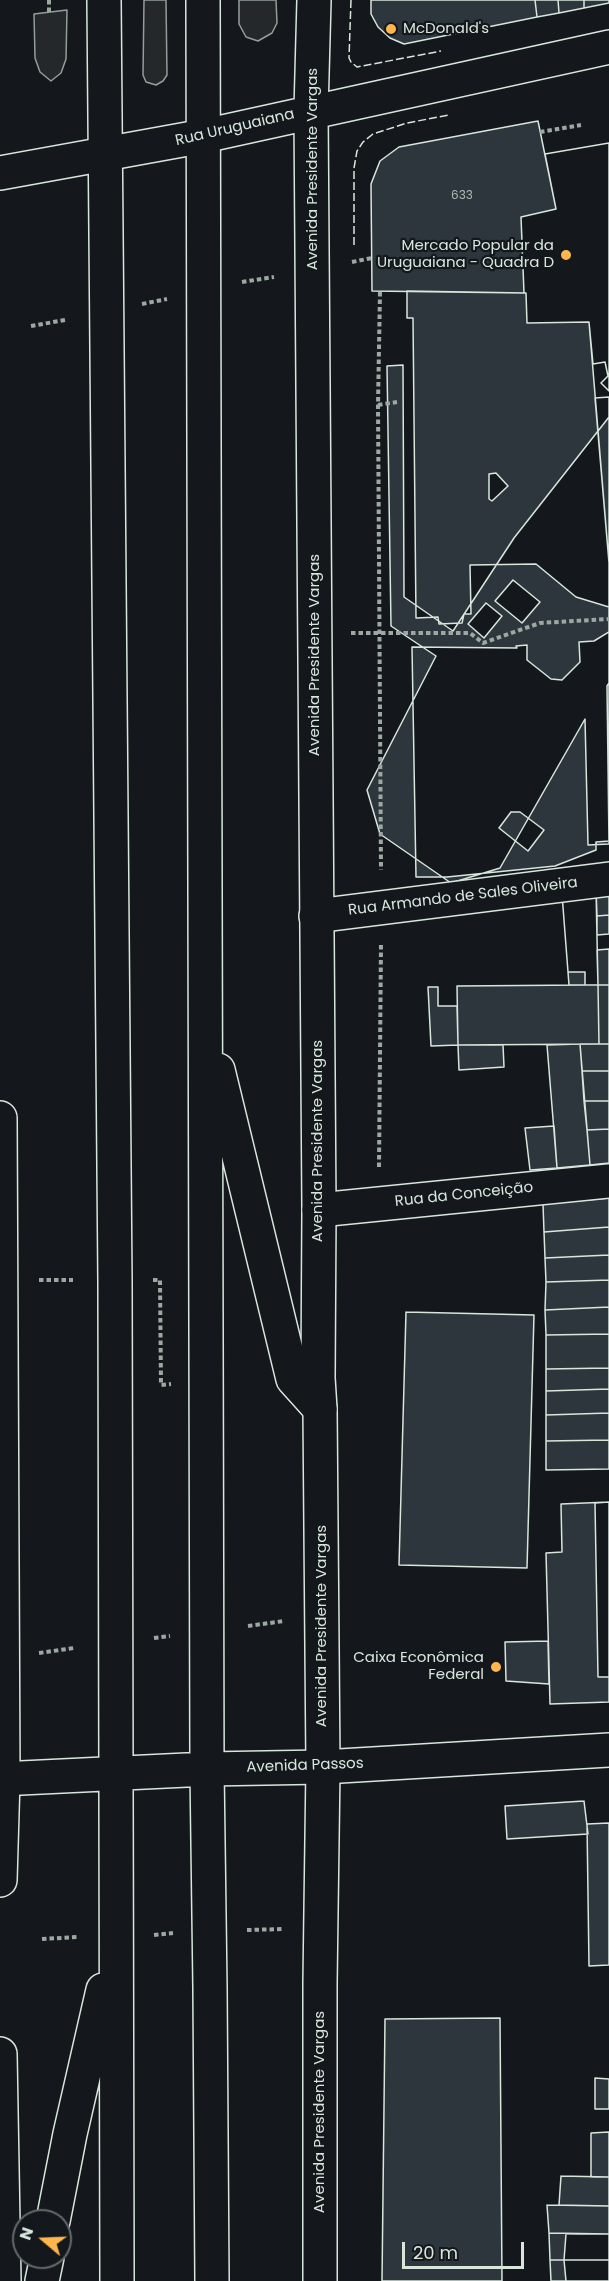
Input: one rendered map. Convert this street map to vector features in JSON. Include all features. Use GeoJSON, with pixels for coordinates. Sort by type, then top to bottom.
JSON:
{"type":"FeatureCollection","features":[{"type":"Feature","properties":{"kind":"main road"},"geometry":{"type":"LineString","coordinates":[[104,0],[116,1774],[117,2281]]}},
{"type":"Feature","properties":{"kind":"main road"},"geometry":{"type":"LineString","coordinates":[[203,0],[204,1012],[212,2281]]}},
{"type":"Feature","properties":{"kind":"main road","name":"Avenida Presidente Vargas"},"geometry":{"type":"LineString","coordinates":[[314,0],[311,111],[315,349],[318,1378],[323,1767],[320,2281]]}},
{"type":"Feature","properties":{"kind":"main road","name":"Rua Uruguaiana"},"geometry":{"type":"LineString","coordinates":[[0,173],[104,156],[204,136],[609,47]]}},
{"type":"Feature","properties":{"kind":"main road","name":"Rua Armando de Sales Oliveira"},"geometry":{"type":"LineString","coordinates":[[316,916],[609,879]]}},
{"type":"Feature","properties":{"kind":"main road"},"geometry":{"type":"LineString","coordinates":[[204,1012],[292,1380],[320,1409]]}},
{"type":"Feature","properties":{"kind":"main road"},"geometry":{"type":"LineString","coordinates":[[0,1118],[0,1880]]}},
{"type":"Feature","properties":{"kind":"main road","name":"Rua da Conceição"},"geometry":{"type":"LineString","coordinates":[[319,1210],[609,1181]]}},
{"type":"Feature","properties":{"kind":"main road","name":"Avenida Passos"},"geometry":{"type":"LineString","coordinates":[[1,1779],[207,1769],[323,1767],[609,1750]]}},
{"type":"Feature","properties":{"kind":"main road"},"geometry":{"type":"LineString","coordinates":[[55,2209],[115,1936]]}},
{"type":"Feature","properties":{"kind":"main road"},"geometry":{"type":"LineString","coordinates":[[0,2054],[4,2281]]}},
{"type":"Feature","properties":{"kind":"path"},"geometry":{"type":"LineString","coordinates":[[50,0],[50,12]]}},
{"type":"Feature","properties":{"kind":"path"},"geometry":{"type":"LineString","coordinates":[[540,132],[581,125]]}},
{"type":"Feature","properties":{"kind":"path"},"geometry":{"type":"LineString","coordinates":[[352,262],[372,258]]}},
{"type":"Feature","properties":{"kind":"path"},"geometry":{"type":"LineString","coordinates":[[238,283],[274,277]]}},
{"type":"Feature","properties":{"kind":"path"},"geometry":{"type":"LineString","coordinates":[[379,1204],[381,632],[378,405],[380,292]]}},
{"type":"Feature","properties":{"kind":"path"},"geometry":{"type":"LineString","coordinates":[[139,305],[167,299]]}},
{"type":"Feature","properties":{"kind":"path"},"geometry":{"type":"LineString","coordinates":[[32,326],[65,320]]}},
{"type":"Feature","properties":{"kind":"path"},"geometry":{"type":"LineString","coordinates":[[378,405],[397,402]]}},
{"type":"Feature","properties":{"kind":"path"},"geometry":{"type":"LineString","coordinates":[[315,635],[381,632],[470,633],[483,643],[540,623],[609,619]]}},
{"type":"Feature","properties":{"kind":"path"},"geometry":{"type":"LineString","coordinates":[[39,1280],[73,1280]]}},
{"type":"Feature","properties":{"kind":"path"},"geometry":{"type":"LineString","coordinates":[[150,1280],[160,1280],[160,1384],[171,1384]]}},
{"type":"Feature","properties":{"kind":"path"},"geometry":{"type":"LineString","coordinates":[[248,1626],[284,1621]]}},
{"type":"Feature","properties":{"kind":"path"},"geometry":{"type":"LineString","coordinates":[[150,1638],[173,1635]]}},
{"type":"Feature","properties":{"kind":"path"},"geometry":{"type":"LineString","coordinates":[[38,1653],[74,1648]]}},
{"type":"Feature","properties":{"kind":"path"},"geometry":{"type":"LineString","coordinates":[[247,1930],[284,1929]]}},
{"type":"Feature","properties":{"kind":"path"},"geometry":{"type":"LineString","coordinates":[[150,1935],[173,1934]]}},
{"type":"Feature","properties":{"kind":"path"},"geometry":{"type":"LineString","coordinates":[[42,1939],[78,1937]]}},
{"type":"Feature","properties":{"kind":"shaded area"},"geometry":{"type":"Polygon","coordinates":[[[144,0],[166,0],[167,75],[156,85],[146,82],[143,75],[144,0]]]}},
{"type":"Feature","properties":{"kind":"shaded area"},"geometry":{"type":"Polygon","coordinates":[[[239,0],[276,0],[277,23],[272,33],[258,41],[246,37],[239,24],[239,0]]]}},
{"type":"Feature","properties":{"kind":"shaded area"},"geometry":{"type":"Polygon","coordinates":[[[67,10],[66,59],[61,73],[51,81],[40,72],[35,58],[34,14],[67,10]]]}},
{"type":"Feature","properties":{"kind":"building"},"geometry":{"type":"Polygon","coordinates":[[[371,0],[535,0],[537,17],[404,44],[390,38],[378,27],[371,14],[371,0]]]}},
{"type":"Feature","properties":{"kind":"building"},"geometry":{"type":"Polygon","coordinates":[[[535,0],[558,0],[559,13],[537,17],[535,0]]]}},
{"type":"Feature","properties":{"kind":"building"},"geometry":{"type":"Polygon","coordinates":[[[558,0],[584,0],[584,8],[559,13],[558,0]]]}},
{"type":"Feature","properties":{"kind":"building"},"geometry":{"type":"Polygon","coordinates":[[[584,0],[609,0],[609,3],[584,8],[584,0]]]}},
{"type":"Feature","properties":{"kind":"building"},"geometry":{"type":"Polygon","coordinates":[[[538,121],[556,209],[521,217],[524,293],[372,291],[371,184],[380,161],[399,147],[538,121]]]}},
{"type":"Feature","properties":{"kind":"building","name":"Mercado Popular da Uruguaiana - Quadra D"},"geometry":{"type":"Polygon","coordinates":[[[609,143],[609,391],[601,383],[608,376],[605,362],[593,364],[589,322],[527,323],[521,217],[556,209],[545,154],[609,143]]]}},
{"type":"Feature","properties":{"kind":"building","name":"Mercado Popular da Uruguaiana - Quadra D"},"geometry":{"type":"Polygon","coordinates":[[[609,143],[609,391],[601,383],[608,376],[605,362],[593,364],[589,322],[527,323],[521,217],[556,209],[545,154],[609,143]]]}},
{"type":"Feature","properties":{"kind":"building"},"geometry":{"type":"Polygon","coordinates":[[[407,291],[526,293],[527,323],[589,322],[609,563],[609,607],[576,597],[536,564],[470,565],[471,614],[464,614],[462,623],[439,624],[438,617],[416,618],[413,318],[407,318],[407,291]],[[496,473],[489,474],[489,499],[492,501],[508,486],[496,473]]]}},
{"type":"Feature","properties":{"kind":"building"},"geometry":{"type":"Polygon","coordinates":[[[403,365],[404,597],[453,631],[514,538],[609,417],[609,683],[607,686],[609,844],[588,845],[585,719],[500,868],[451,883],[380,834],[367,790],[436,656],[391,626],[387,366],[403,365]]]}},
{"type":"Feature","properties":{"kind":"building"},"geometry":{"type":"Polygon","coordinates":[[[609,397],[609,563],[595,398],[609,397]]]}},
{"type":"Feature","properties":{"kind":"building"},"geometry":{"type":"Polygon","coordinates":[[[609,397],[609,563],[595,398],[609,397]]]}},
{"type":"Feature","properties":{"kind":"building"},"geometry":{"type":"Polygon","coordinates":[[[513,580],[540,602],[522,623],[495,601],[513,580]]]}},
{"type":"Feature","properties":{"kind":"building"},"geometry":{"type":"Polygon","coordinates":[[[486,603],[502,616],[484,638],[468,624],[486,603]]]}},
{"type":"Feature","properties":{"kind":"building"},"geometry":{"type":"Polygon","coordinates":[[[609,632],[609,841],[596,842],[596,850],[555,866],[447,877],[416,877],[412,647],[517,648],[516,646],[527,645],[527,660],[551,679],[562,680],[580,662],[579,642],[594,641],[609,632]],[[511,812],[499,828],[528,851],[544,830],[520,812],[511,812]]]}},
{"type":"Feature","properties":{"kind":"building"},"geometry":{"type":"Polygon","coordinates":[[[609,888],[609,915],[597,916],[596,890],[609,888]]]}},
{"type":"Feature","properties":{"kind":"building"},"geometry":{"type":"Polygon","coordinates":[[[596,890],[598,985],[585,985],[585,972],[568,972],[562,894],[596,890]]]}},
{"type":"Feature","properties":{"kind":"building"},"geometry":{"type":"Polygon","coordinates":[[[596,890],[598,985],[569,985],[562,894],[596,890]]]}},
{"type":"Feature","properties":{"kind":"building"},"geometry":{"type":"Polygon","coordinates":[[[609,915],[609,934],[597,935],[597,916],[609,915]]]}},
{"type":"Feature","properties":{"kind":"building"},"geometry":{"type":"Polygon","coordinates":[[[609,949],[609,985],[598,985],[597,950],[609,949]]]}},
{"type":"Feature","properties":{"kind":"building"},"geometry":{"type":"Polygon","coordinates":[[[598,985],[599,1044],[458,1045],[457,986],[598,985]]]}},
{"type":"Feature","properties":{"kind":"building"},"geometry":{"type":"Polygon","coordinates":[[[598,985],[609,985],[609,1044],[599,1044],[598,985]]]}},
{"type":"Feature","properties":{"kind":"building"},"geometry":{"type":"Polygon","coordinates":[[[428,987],[438,987],[438,1006],[457,1006],[458,1045],[431,1046],[428,987]]]}},
{"type":"Feature","properties":{"kind":"building"},"geometry":{"type":"Polygon","coordinates":[[[580,1044],[590,1165],[557,1168],[547,1045],[580,1044]]]}},
{"type":"Feature","properties":{"kind":"building"},"geometry":{"type":"Polygon","coordinates":[[[580,1044],[609,1044],[609,1071],[582,1071],[580,1044]]]}},
{"type":"Feature","properties":{"kind":"building"},"geometry":{"type":"Polygon","coordinates":[[[458,1045],[503,1045],[504,1067],[459,1070],[458,1045]]]}},
{"type":"Feature","properties":{"kind":"building"},"geometry":{"type":"Polygon","coordinates":[[[582,1071],[609,1071],[609,1101],[584,1101],[582,1071]]]}},
{"type":"Feature","properties":{"kind":"building"},"geometry":{"type":"Polygon","coordinates":[[[584,1101],[609,1101],[609,1129],[587,1130],[584,1101]]]}},
{"type":"Feature","properties":{"kind":"building"},"geometry":{"type":"Polygon","coordinates":[[[554,1126],[557,1168],[530,1170],[525,1128],[554,1126]]]}},
{"type":"Feature","properties":{"kind":"building"},"geometry":{"type":"Polygon","coordinates":[[[609,1129],[609,1163],[590,1165],[587,1130],[609,1129]]]}},
{"type":"Feature","properties":{"kind":"building"},"geometry":{"type":"Polygon","coordinates":[[[609,1198],[609,1227],[544,1232],[543,1204],[609,1198]]]}},
{"type":"Feature","properties":{"kind":"building"},"geometry":{"type":"Polygon","coordinates":[[[609,1227],[609,1255],[545,1258],[544,1232],[609,1227]]]}},
{"type":"Feature","properties":{"kind":"building"},"geometry":{"type":"Polygon","coordinates":[[[609,1255],[609,1280],[546,1282],[545,1258],[609,1255]]]}},
{"type":"Feature","properties":{"kind":"building"},"geometry":{"type":"Polygon","coordinates":[[[609,1280],[609,1307],[545,1310],[546,1282],[609,1280]]]}},
{"type":"Feature","properties":{"kind":"building"},"geometry":{"type":"Polygon","coordinates":[[[609,1307],[609,1334],[546,1335],[545,1310],[609,1307]]]}},
{"type":"Feature","properties":{"kind":"building"},"geometry":{"type":"Polygon","coordinates":[[[406,1312],[534,1315],[527,1568],[399,1565],[406,1312]]]}},
{"type":"Feature","properties":{"kind":"building"},"geometry":{"type":"Polygon","coordinates":[[[609,1334],[609,1368],[546,1369],[546,1335],[609,1334]]]}},
{"type":"Feature","properties":{"kind":"building"},"geometry":{"type":"Polygon","coordinates":[[[609,1368],[609,1389],[546,1391],[546,1369],[609,1368]]]}},
{"type":"Feature","properties":{"kind":"building"},"geometry":{"type":"Polygon","coordinates":[[[609,1389],[609,1413],[546,1415],[546,1391],[609,1389]]]}},
{"type":"Feature","properties":{"kind":"building"},"geometry":{"type":"Polygon","coordinates":[[[609,1413],[609,1440],[546,1441],[546,1415],[609,1413]]]}},
{"type":"Feature","properties":{"kind":"building"},"geometry":{"type":"Polygon","coordinates":[[[609,1440],[609,1469],[546,1470],[546,1441],[609,1440]]]}},
{"type":"Feature","properties":{"kind":"building"},"geometry":{"type":"Polygon","coordinates":[[[609,1502],[609,1702],[550,1704],[546,1553],[562,1552],[561,1504],[609,1502]]]}},
{"type":"Feature","properties":{"kind":"building"},"geometry":{"type":"Polygon","coordinates":[[[609,1502],[609,1677],[598,1677],[595,1503],[609,1502]]]}},
{"type":"Feature","properties":{"kind":"building"},"geometry":{"type":"Polygon","coordinates":[[[548,1641],[549,1684],[506,1681],[505,1642],[548,1641]]]}},
{"type":"Feature","properties":{"kind":"building"},"geometry":{"type":"Polygon","coordinates":[[[584,1801],[588,1834],[507,1839],[505,1806],[584,1801]]]}},
{"type":"Feature","properties":{"kind":"building"},"geometry":{"type":"Polygon","coordinates":[[[609,1823],[609,1965],[589,1966],[587,1824],[609,1823]]]}},
{"type":"Feature","properties":{"kind":"building"},"geometry":{"type":"Polygon","coordinates":[[[500,2018],[502,2281],[382,2281],[385,2019],[500,2018]]]}},
{"type":"Feature","properties":{"kind":"building"},"geometry":{"type":"Polygon","coordinates":[[[595,2078],[609,2079],[609,2109],[595,2109],[595,2078]]]}},
{"type":"Feature","properties":{"kind":"building"},"geometry":{"type":"Polygon","coordinates":[[[609,2132],[609,2177],[591,2177],[591,2133],[609,2132]]]}},
{"type":"Feature","properties":{"kind":"building"},"geometry":{"type":"Polygon","coordinates":[[[561,2176],[609,2177],[609,2206],[559,2205],[561,2176]]]}},
{"type":"Feature","properties":{"kind":"building"},"geometry":{"type":"Polygon","coordinates":[[[547,2205],[609,2206],[609,2234],[549,2233],[547,2205]]]}},
{"type":"Feature","properties":{"kind":"building"},"geometry":{"type":"Polygon","coordinates":[[[549,2233],[609,2234],[609,2260],[550,2260],[549,2233]]]}},
{"type":"Feature","properties":{"kind":"building"},"geometry":{"type":"Polygon","coordinates":[[[566,2234],[609,2234],[609,2260],[564,2260],[566,2234]]]}},
{"type":"Feature","properties":{"kind":"building"},"geometry":{"type":"Polygon","coordinates":[[[550,2260],[609,2260],[609,2281],[551,2281],[550,2260]]]}},
{"type":"Feature","properties":{"kind":"building"},"geometry":{"type":"Polygon","coordinates":[[[564,2260],[609,2260],[609,2281],[566,2281],[564,2260]]]}},
{"type":"Feature","properties":{"kind":"fence"},"geometry":{"type":"LineString","coordinates":[[351,0],[349,58],[357,67],[441,51]]}},
{"type":"Feature","properties":{"kind":"fence"},"geometry":{"type":"LineString","coordinates":[[354,245],[354,168],[357,151],[363,142],[373,134],[407,123],[449,115]]}},
{"type":"Feature","properties":{"kind":"place","name":"McDonald's"},"geometry":{"type":"Point","coordinates":[391,29]}},
{"type":"Feature","properties":{"kind":"place","name":"Mercado Popular da Uruguaiana - Quadra D"},"geometry":{"type":"Point","coordinates":[566,255]}},
{"type":"Feature","properties":{"kind":"place","name":"Caixa Econômica Federal"},"geometry":{"type":"Point","coordinates":[496,1667]}}]}
